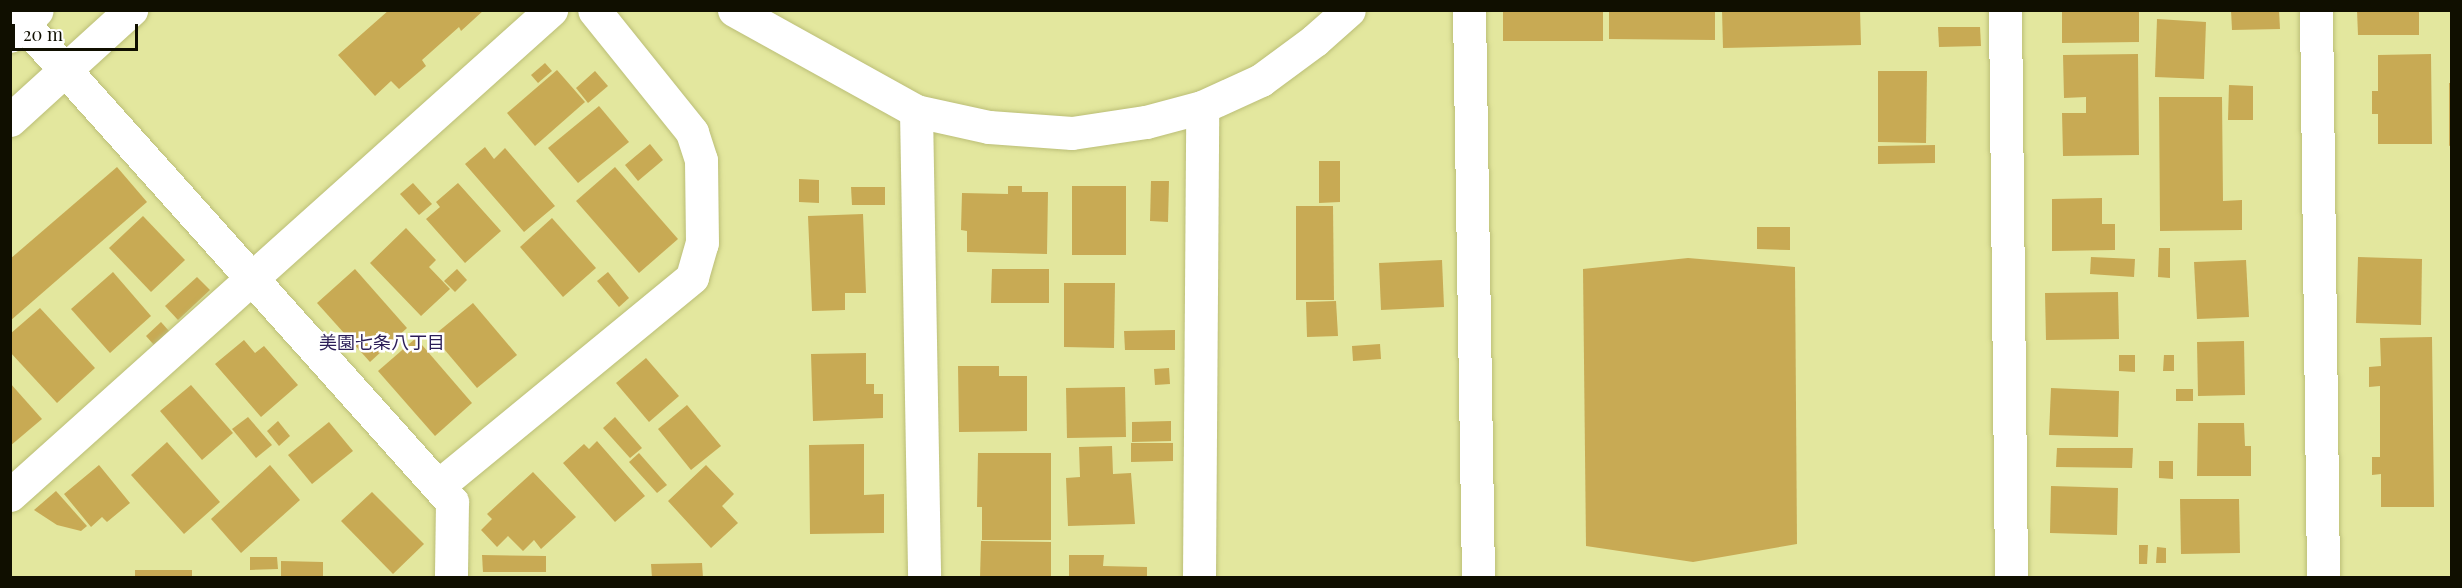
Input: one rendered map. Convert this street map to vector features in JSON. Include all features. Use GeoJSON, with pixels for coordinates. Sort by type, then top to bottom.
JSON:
{"type":"FeatureCollection","features":[{"type":"Feature","properties":{"kind":"main road"},"geometry":{"type":"LineString","coordinates":[[10,120],[130,10]]}},
{"type":"Feature","properties":{"kind":"main road"},"geometry":{"type":"LineString","coordinates":[[10,495],[551,10]]}},
{"type":"Feature","properties":{"kind":"main road"},"geometry":{"type":"LineString","coordinates":[[438,486],[692,277],[702,243],[701,160],[692,132],[594,10]]}},
{"type":"Feature","properties":{"kind":"main road"},"geometry":{"type":"LineString","coordinates":[[734,10],[916,111],[989,127],[1072,133],[1146,122],[1202,107],[1261,80],[1315,40],[1349,10]]}},
{"type":"Feature","properties":{"kind":"main road"},"geometry":{"type":"LineString","coordinates":[[1469,10],[1478,578]]}},
{"type":"Feature","properties":{"kind":"main road"},"geometry":{"type":"LineString","coordinates":[[2005,10],[2011,578]]}},
{"type":"Feature","properties":{"kind":"main road"},"geometry":{"type":"LineString","coordinates":[[2316,10],[2323,578]]}},
{"type":"Feature","properties":{"kind":"main road"},"geometry":{"type":"LineString","coordinates":[[24,23],[452,502],[452,578]]}},
{"type":"Feature","properties":{"kind":"main road"},"geometry":{"type":"LineString","coordinates":[[1199,578],[1202,107]]}},
{"type":"Feature","properties":{"kind":"main road"},"geometry":{"type":"LineString","coordinates":[[916,111],[924,578]]}},
{"type":"Feature","properties":{"kind":"building"},"geometry":{"type":"Polygon","coordinates":[[[389,10],[484,10],[461,31],[459,27],[422,60],[426,66],[399,89],[391,81],[375,96],[338,55],[389,10]]]}},
{"type":"Feature","properties":{"kind":"building"},"geometry":{"type":"Polygon","coordinates":[[[1503,10],[1603,10],[1603,41],[1503,41],[1503,10]]]}},
{"type":"Feature","properties":{"kind":"building"},"geometry":{"type":"Polygon","coordinates":[[[1609,10],[1715,10],[1715,40],[1609,39],[1609,10]]]}},
{"type":"Feature","properties":{"kind":"building"},"geometry":{"type":"Polygon","coordinates":[[[1722,10],[1860,10],[1861,45],[1723,48],[1722,10]]]}},
{"type":"Feature","properties":{"kind":"building"},"geometry":{"type":"Polygon","coordinates":[[[2062,10],[2139,10],[2139,42],[2062,43],[2062,10]]]}},
{"type":"Feature","properties":{"kind":"building"},"geometry":{"type":"Polygon","coordinates":[[[2231,10],[2279,10],[2280,29],[2232,30],[2231,10]]]}},
{"type":"Feature","properties":{"kind":"building"},"geometry":{"type":"Polygon","coordinates":[[[2357,10],[2419,10],[2419,35],[2358,35],[2357,10]]]}},
{"type":"Feature","properties":{"kind":"building"},"geometry":{"type":"Polygon","coordinates":[[[2157,19],[2206,22],[2204,79],[2155,77],[2157,19]]]}},
{"type":"Feature","properties":{"kind":"building"},"geometry":{"type":"Polygon","coordinates":[[[1938,27],[1980,27],[1981,46],[1939,47],[1938,27]]]}},
{"type":"Feature","properties":{"kind":"building"},"geometry":{"type":"Polygon","coordinates":[[[2138,54],[2139,155],[2063,156],[2062,113],[2086,113],[2086,97],[2064,98],[2063,55],[2138,54]]]}},
{"type":"Feature","properties":{"kind":"building"},"geometry":{"type":"Polygon","coordinates":[[[2431,54],[2432,144],[2378,144],[2378,114],[2372,114],[2372,91],[2378,91],[2378,55],[2431,54]]]}},
{"type":"Feature","properties":{"kind":"building"},"geometry":{"type":"Polygon","coordinates":[[[545,63],[552,71],[538,83],[531,75],[545,63]]]}},
{"type":"Feature","properties":{"kind":"building"},"geometry":{"type":"Polygon","coordinates":[[[557,70],[585,102],[535,146],[507,113],[557,70]]]}},
{"type":"Feature","properties":{"kind":"building"},"geometry":{"type":"Polygon","coordinates":[[[595,71],[608,86],[588,103],[576,88],[595,71]]]}},
{"type":"Feature","properties":{"kind":"building"},"geometry":{"type":"Polygon","coordinates":[[[1878,71],[1927,71],[1926,143],[1878,142],[1878,71]]]}},
{"type":"Feature","properties":{"kind":"building"},"geometry":{"type":"Polygon","coordinates":[[[2449,83],[2452,83],[2452,145],[2449,146],[2449,83]]]}},
{"type":"Feature","properties":{"kind":"building"},"geometry":{"type":"Polygon","coordinates":[[[2229,85],[2253,86],[2253,120],[2228,120],[2229,85]]]}},
{"type":"Feature","properties":{"kind":"building"},"geometry":{"type":"Polygon","coordinates":[[[2159,97],[2222,97],[2223,201],[2242,200],[2242,230],[2160,231],[2159,97]]]}},
{"type":"Feature","properties":{"kind":"building"},"geometry":{"type":"Polygon","coordinates":[[[599,106],[629,142],[578,183],[548,148],[599,106]]]}},
{"type":"Feature","properties":{"kind":"building"},"geometry":{"type":"Polygon","coordinates":[[[650,144],[663,160],[638,181],[625,165],[650,144]]]}},
{"type":"Feature","properties":{"kind":"building"},"geometry":{"type":"Polygon","coordinates":[[[1935,145],[1935,163],[1878,164],[1878,146],[1935,145]]]}},
{"type":"Feature","properties":{"kind":"building"},"geometry":{"type":"Polygon","coordinates":[[[485,147],[494,159],[505,148],[555,206],[524,232],[465,164],[485,147]]]}},
{"type":"Feature","properties":{"kind":"building"},"geometry":{"type":"Polygon","coordinates":[[[1319,161],[1340,161],[1340,202],[1319,203],[1319,161]]]}},
{"type":"Feature","properties":{"kind":"building"},"geometry":{"type":"Polygon","coordinates":[[[117,167],[147,202],[10,321],[10,259],[117,167]]]}},
{"type":"Feature","properties":{"kind":"building"},"geometry":{"type":"Polygon","coordinates":[[[615,167],[678,239],[639,273],[576,201],[615,167]]]}},
{"type":"Feature","properties":{"kind":"building"},"geometry":{"type":"Polygon","coordinates":[[[799,179],[819,180],[819,203],[799,202],[799,179]]]}},
{"type":"Feature","properties":{"kind":"building"},"geometry":{"type":"Polygon","coordinates":[[[1151,181],[1169,181],[1168,222],[1150,221],[1151,181]]]}},
{"type":"Feature","properties":{"kind":"building"},"geometry":{"type":"Polygon","coordinates":[[[413,183],[432,204],[419,215],[400,194],[413,183]]]}},
{"type":"Feature","properties":{"kind":"building"},"geometry":{"type":"Polygon","coordinates":[[[458,183],[501,231],[465,263],[426,219],[440,207],[436,202],[458,183]]]}},
{"type":"Feature","properties":{"kind":"building"},"geometry":{"type":"Polygon","coordinates":[[[1008,186],[1022,186],[1022,192],[1048,192],[1047,254],[967,252],[967,231],[961,230],[962,193],[1008,194],[1008,186]]]}},
{"type":"Feature","properties":{"kind":"building"},"geometry":{"type":"Polygon","coordinates":[[[1072,186],[1126,186],[1126,255],[1072,255],[1072,186]]]}},
{"type":"Feature","properties":{"kind":"building"},"geometry":{"type":"Polygon","coordinates":[[[851,187],[885,187],[885,205],[852,205],[851,187]]]}},
{"type":"Feature","properties":{"kind":"building"},"geometry":{"type":"Polygon","coordinates":[[[2102,198],[2102,224],[2115,224],[2115,250],[2052,251],[2052,199],[2102,198]]]}},
{"type":"Feature","properties":{"kind":"building"},"geometry":{"type":"Polygon","coordinates":[[[1296,206],[1333,206],[1334,300],[1296,300],[1296,206]]]}},
{"type":"Feature","properties":{"kind":"building"},"geometry":{"type":"Polygon","coordinates":[[[863,214],[866,293],[845,293],[845,310],[812,311],[808,216],[863,214]]]}},
{"type":"Feature","properties":{"kind":"building"},"geometry":{"type":"Polygon","coordinates":[[[143,216],[185,260],[151,292],[109,248],[143,216]]]}},
{"type":"Feature","properties":{"kind":"building"},"geometry":{"type":"Polygon","coordinates":[[[552,218],[596,268],[563,297],[520,247],[552,218]]]}},
{"type":"Feature","properties":{"kind":"building"},"geometry":{"type":"Polygon","coordinates":[[[1757,227],[1790,227],[1790,250],[1757,249],[1757,227]]]}},
{"type":"Feature","properties":{"kind":"building"},"geometry":{"type":"Polygon","coordinates":[[[406,228],[436,260],[429,267],[450,289],[421,316],[370,263],[406,228]]]}},
{"type":"Feature","properties":{"kind":"building"},"geometry":{"type":"Polygon","coordinates":[[[2159,248],[2170,248],[2170,278],[2158,277],[2159,248]]]}},
{"type":"Feature","properties":{"kind":"building"},"geometry":{"type":"Polygon","coordinates":[[[2091,257],[2135,259],[2134,277],[2090,274],[2091,257]]]}},
{"type":"Feature","properties":{"kind":"building"},"geometry":{"type":"Polygon","coordinates":[[[2358,257],[2422,259],[2421,325],[2356,323],[2358,257]]]}},
{"type":"Feature","properties":{"kind":"building"},"geometry":{"type":"Polygon","coordinates":[[[1688,258],[1795,267],[1797,544],[1693,562],[1586,546],[1583,269],[1688,258]]]}},
{"type":"Feature","properties":{"kind":"building"},"geometry":{"type":"Polygon","coordinates":[[[1442,260],[1444,307],[1381,310],[1379,263],[1442,260]]]}},
{"type":"Feature","properties":{"kind":"building"},"geometry":{"type":"Polygon","coordinates":[[[2246,260],[2249,317],[2197,319],[2194,262],[2246,260]]]}},
{"type":"Feature","properties":{"kind":"building"},"geometry":{"type":"Polygon","coordinates":[[[355,269],[407,328],[370,362],[317,303],[355,269]]]}},
{"type":"Feature","properties":{"kind":"building"},"geometry":{"type":"Polygon","coordinates":[[[457,269],[467,280],[455,292],[444,281],[457,269]]]}},
{"type":"Feature","properties":{"kind":"building"},"geometry":{"type":"Polygon","coordinates":[[[992,269],[1049,269],[1049,303],[991,303],[992,269]]]}},
{"type":"Feature","properties":{"kind":"building"},"geometry":{"type":"Polygon","coordinates":[[[113,272],[151,316],[110,353],[71,309],[113,272]]]}},
{"type":"Feature","properties":{"kind":"building"},"geometry":{"type":"Polygon","coordinates":[[[608,272],[629,298],[619,307],[597,281],[608,272]]]}},
{"type":"Feature","properties":{"kind":"building"},"geometry":{"type":"Polygon","coordinates":[[[197,277],[210,290],[178,320],[165,306],[197,277]]]}},
{"type":"Feature","properties":{"kind":"building"},"geometry":{"type":"Polygon","coordinates":[[[1064,283],[1115,283],[1114,348],[1064,347],[1064,283]]]}},
{"type":"Feature","properties":{"kind":"building"},"geometry":{"type":"Polygon","coordinates":[[[2118,292],[2119,339],[2046,340],[2045,293],[2118,292]]]}},
{"type":"Feature","properties":{"kind":"building"},"geometry":{"type":"Polygon","coordinates":[[[1336,301],[1338,336],[1307,337],[1306,302],[1336,301]]]}},
{"type":"Feature","properties":{"kind":"building"},"geometry":{"type":"Polygon","coordinates":[[[473,303],[517,355],[477,388],[433,336],[473,303]]]}},
{"type":"Feature","properties":{"kind":"building"},"geometry":{"type":"Polygon","coordinates":[[[40,308],[95,368],[57,403],[10,352],[10,334],[40,308]]]}},
{"type":"Feature","properties":{"kind":"building"},"geometry":{"type":"Polygon","coordinates":[[[161,322],[169,331],[154,345],[146,336],[161,322]]]}},
{"type":"Feature","properties":{"kind":"building"},"geometry":{"type":"Polygon","coordinates":[[[1175,330],[1175,350],[1125,350],[1124,331],[1175,330]]]}},
{"type":"Feature","properties":{"kind":"building"},"geometry":{"type":"Polygon","coordinates":[[[2432,337],[2434,507],[2381,507],[2381,474],[2372,475],[2372,457],[2380,457],[2380,386],[2369,387],[2369,367],[2381,366],[2380,338],[2432,337]]]}},
{"type":"Feature","properties":{"kind":"building"},"geometry":{"type":"Polygon","coordinates":[[[416,338],[472,403],[435,436],[378,371],[416,338]]]}},
{"type":"Feature","properties":{"kind":"building"},"geometry":{"type":"Polygon","coordinates":[[[244,340],[255,353],[264,346],[298,385],[261,417],[215,364],[244,340]]]}},
{"type":"Feature","properties":{"kind":"building"},"geometry":{"type":"Polygon","coordinates":[[[2244,341],[2245,395],[2198,396],[2197,342],[2244,341]]]}},
{"type":"Feature","properties":{"kind":"building"},"geometry":{"type":"Polygon","coordinates":[[[1380,344],[1381,359],[1353,361],[1352,346],[1380,344]]]}},
{"type":"Feature","properties":{"kind":"building"},"geometry":{"type":"Polygon","coordinates":[[[866,353],[866,384],[874,384],[874,394],[883,394],[883,418],[813,421],[811,354],[866,353]]]}},
{"type":"Feature","properties":{"kind":"building"},"geometry":{"type":"Polygon","coordinates":[[[2119,355],[2135,355],[2135,372],[2119,371],[2119,355]]]}},
{"type":"Feature","properties":{"kind":"building"},"geometry":{"type":"Polygon","coordinates":[[[2164,355],[2174,355],[2174,371],[2163,371],[2164,355]]]}},
{"type":"Feature","properties":{"kind":"building"},"geometry":{"type":"Polygon","coordinates":[[[646,358],[679,396],[649,422],[616,383],[646,358]]]}},
{"type":"Feature","properties":{"kind":"building"},"geometry":{"type":"Polygon","coordinates":[[[958,366],[999,366],[999,376],[1027,376],[1027,431],[959,432],[958,366]]]}},
{"type":"Feature","properties":{"kind":"building"},"geometry":{"type":"Polygon","coordinates":[[[1169,368],[1170,384],[1155,385],[1154,369],[1169,368]]]}},
{"type":"Feature","properties":{"kind":"building"},"geometry":{"type":"Polygon","coordinates":[[[10,383],[42,419],[10,446],[10,383]]]}},
{"type":"Feature","properties":{"kind":"building"},"geometry":{"type":"Polygon","coordinates":[[[191,385],[233,433],[202,460],[160,411],[191,385]]]}},
{"type":"Feature","properties":{"kind":"building"},"geometry":{"type":"Polygon","coordinates":[[[1125,387],[1126,437],[1067,438],[1066,388],[1125,387]]]}},
{"type":"Feature","properties":{"kind":"building"},"geometry":{"type":"Polygon","coordinates":[[[2051,388],[2119,391],[2118,437],[2049,435],[2051,388]]]}},
{"type":"Feature","properties":{"kind":"building"},"geometry":{"type":"Polygon","coordinates":[[[2176,389],[2193,389],[2193,401],[2176,401],[2176,389]]]}},
{"type":"Feature","properties":{"kind":"building"},"geometry":{"type":"Polygon","coordinates":[[[687,405],[721,446],[691,470],[658,429],[687,405]]]}},
{"type":"Feature","properties":{"kind":"building"},"geometry":{"type":"Polygon","coordinates":[[[248,417],[272,445],[256,458],[232,429],[248,417]]]}},
{"type":"Feature","properties":{"kind":"building"},"geometry":{"type":"Polygon","coordinates":[[[615,417],[642,448],[630,458],[603,428],[615,417]]]}},
{"type":"Feature","properties":{"kind":"building"},"geometry":{"type":"Polygon","coordinates":[[[278,421],[290,436],[279,446],[267,431],[278,421]]]}},
{"type":"Feature","properties":{"kind":"building"},"geometry":{"type":"Polygon","coordinates":[[[1171,421],[1171,441],[1132,442],[1132,422],[1171,421]]]}},
{"type":"Feature","properties":{"kind":"building"},"geometry":{"type":"Polygon","coordinates":[[[329,422],[353,451],[312,484],[288,455],[329,422]]]}},
{"type":"Feature","properties":{"kind":"building"},"geometry":{"type":"Polygon","coordinates":[[[2198,423],[2244,423],[2245,446],[2251,446],[2251,476],[2197,476],[2198,423]]]}},
{"type":"Feature","properties":{"kind":"building"},"geometry":{"type":"Polygon","coordinates":[[[597,441],[645,496],[615,522],[563,463],[584,444],[589,449],[597,441]]]}},
{"type":"Feature","properties":{"kind":"building"},"geometry":{"type":"Polygon","coordinates":[[[167,442],[220,502],[184,534],[131,475],[167,442]]]}},
{"type":"Feature","properties":{"kind":"building"},"geometry":{"type":"Polygon","coordinates":[[[1131,443],[1173,443],[1173,461],[1131,462],[1131,443]]]}},
{"type":"Feature","properties":{"kind":"building"},"geometry":{"type":"Polygon","coordinates":[[[864,444],[864,495],[884,494],[884,533],[810,534],[809,445],[864,444]]]}},
{"type":"Feature","properties":{"kind":"building"},"geometry":{"type":"Polygon","coordinates":[[[1112,446],[1113,474],[1131,473],[1135,524],[1068,526],[1066,478],[1080,477],[1079,447],[1112,446]]]}},
{"type":"Feature","properties":{"kind":"building"},"geometry":{"type":"Polygon","coordinates":[[[2057,448],[2133,448],[2132,468],[2056,467],[2057,448]]]}},
{"type":"Feature","properties":{"kind":"building"},"geometry":{"type":"Polygon","coordinates":[[[639,453],[667,485],[657,493],[629,462],[639,453]]]}},
{"type":"Feature","properties":{"kind":"building"},"geometry":{"type":"Polygon","coordinates":[[[978,453],[1051,453],[1051,540],[982,540],[982,507],[977,507],[978,453]]]}},
{"type":"Feature","properties":{"kind":"building"},"geometry":{"type":"Polygon","coordinates":[[[2159,461],[2173,461],[2173,479],[2159,478],[2159,461]]]}},
{"type":"Feature","properties":{"kind":"building"},"geometry":{"type":"Polygon","coordinates":[[[99,465],[130,503],[107,522],[102,517],[91,527],[64,494],[99,465]]]}},
{"type":"Feature","properties":{"kind":"building"},"geometry":{"type":"Polygon","coordinates":[[[270,465],[300,500],[241,553],[211,519],[270,465]]]}},
{"type":"Feature","properties":{"kind":"building"},"geometry":{"type":"Polygon","coordinates":[[[706,465],[734,494],[722,506],[738,523],[711,548],[668,501],[706,465]]]}},
{"type":"Feature","properties":{"kind":"building"},"geometry":{"type":"Polygon","coordinates":[[[533,472],[576,517],[541,549],[534,540],[523,551],[508,536],[497,547],[481,530],[492,519],[487,514],[533,472]]]}},
{"type":"Feature","properties":{"kind":"building"},"geometry":{"type":"Polygon","coordinates":[[[2051,486],[2118,488],[2117,535],[2050,533],[2051,486]]]}},
{"type":"Feature","properties":{"kind":"building"},"geometry":{"type":"Polygon","coordinates":[[[56,491],[87,526],[81,531],[57,525],[34,510],[56,491]]]}},
{"type":"Feature","properties":{"kind":"building"},"geometry":{"type":"Polygon","coordinates":[[[372,492],[424,544],[393,574],[341,521],[372,492]]]}},
{"type":"Feature","properties":{"kind":"building"},"geometry":{"type":"Polygon","coordinates":[[[2180,499],[2239,499],[2240,553],[2181,554],[2180,499]]]}},
{"type":"Feature","properties":{"kind":"building"},"geometry":{"type":"Polygon","coordinates":[[[981,541],[1051,542],[1051,578],[980,578],[981,541]]]}},
{"type":"Feature","properties":{"kind":"building"},"geometry":{"type":"Polygon","coordinates":[[[2139,545],[2148,545],[2147,564],[2139,564],[2139,545]]]}},
{"type":"Feature","properties":{"kind":"building"},"geometry":{"type":"Polygon","coordinates":[[[2157,547],[2166,548],[2166,563],[2156,563],[2157,547]]]}},
{"type":"Feature","properties":{"kind":"building"},"geometry":{"type":"Polygon","coordinates":[[[482,555],[546,556],[546,572],[483,572],[482,555]]]}},
{"type":"Feature","properties":{"kind":"building"},"geometry":{"type":"Polygon","coordinates":[[[1069,555],[1104,555],[1103,566],[1147,567],[1147,578],[1069,578],[1069,555]]]}},
{"type":"Feature","properties":{"kind":"building"},"geometry":{"type":"Polygon","coordinates":[[[250,557],[277,557],[278,569],[250,570],[250,557]]]}},
{"type":"Feature","properties":{"kind":"building"},"geometry":{"type":"Polygon","coordinates":[[[281,561],[323,562],[323,578],[281,578],[281,561]]]}},
{"type":"Feature","properties":{"kind":"building"},"geometry":{"type":"Polygon","coordinates":[[[702,563],[703,578],[652,578],[651,564],[702,563]]]}},
{"type":"Feature","properties":{"kind":"building"},"geometry":{"type":"Polygon","coordinates":[[[135,570],[192,570],[192,578],[135,578],[135,570]]]}},
{"type":"Feature","properties":{"kind":"district","name":"美園七条八丁目"},"geometry":{"type":"Point","coordinates":[382,342]}}]}
